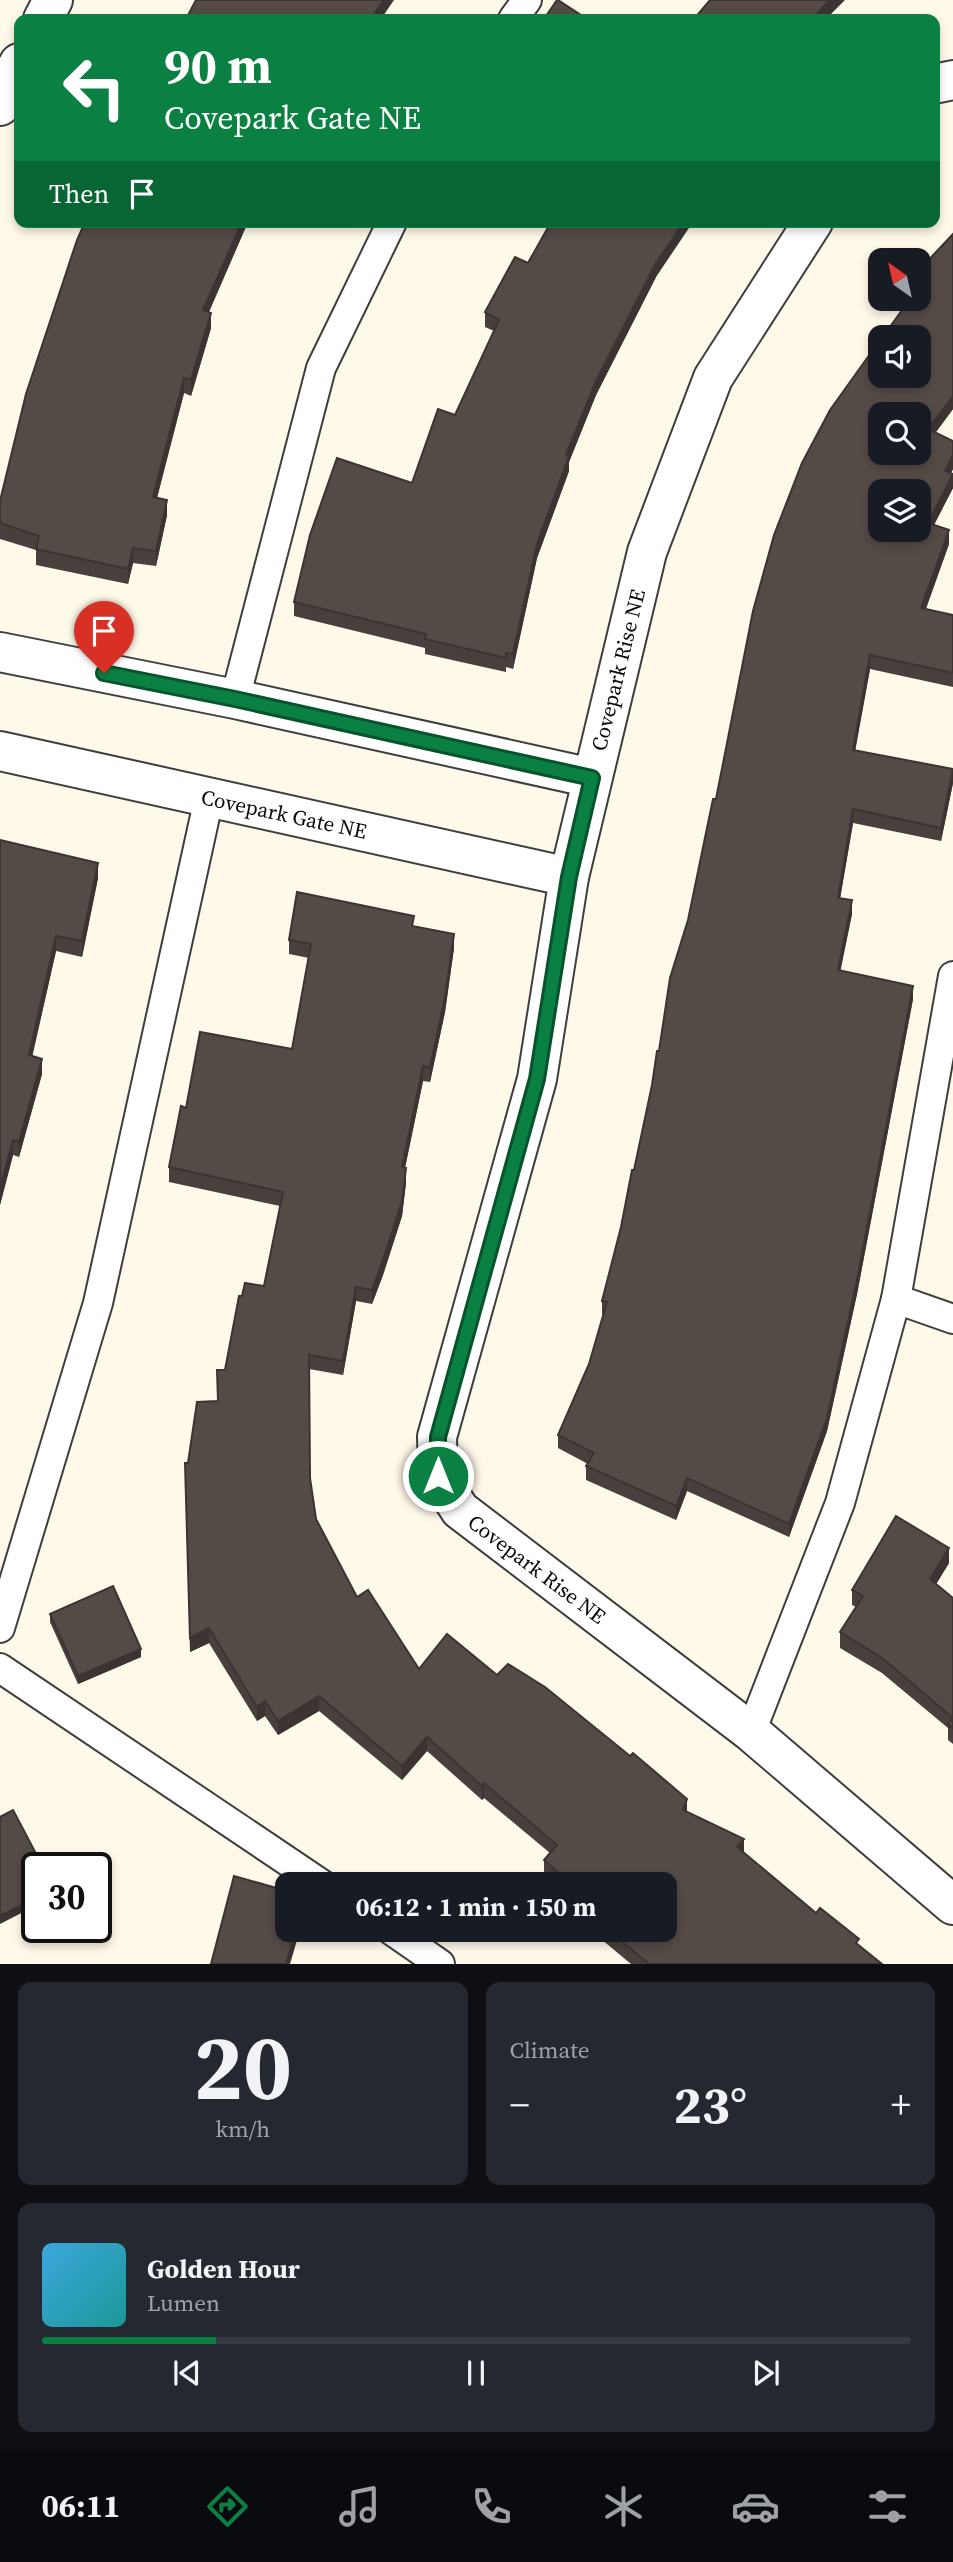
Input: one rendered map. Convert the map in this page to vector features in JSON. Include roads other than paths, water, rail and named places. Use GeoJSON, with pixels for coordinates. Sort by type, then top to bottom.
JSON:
{"type":"FeatureCollection","features":[{"type":"Feature","properties":{"kind":"street"},"geometry":{"type":"LineString","coordinates":[[0,106],[14,72]]}},
{"type":"Feature","properties":{"kind":"street","name":"Covepark Rise NE"},"geometry":{"type":"LineString","coordinates":[[809,228],[713,378],[647,552],[569,877],[537,1079],[438,1437],[438,1476],[460,1510],[751,1732],[953,1905]]}},
{"type":"Feature","properties":{"kind":"street"},"geometry":{"type":"LineString","coordinates":[[0,652],[235,699],[592,778]]}},
{"type":"Feature","properties":{"kind":"street","name":"Covepark Gate NE"},"geometry":{"type":"LineString","coordinates":[[0,751],[569,877]]}},
{"type":"Feature","properties":{"kind":"lane"},"geometry":{"type":"LineString","coordinates":[[235,699],[321,368],[388,228]]}},
{"type":"Feature","properties":{"kind":"lane"},"geometry":{"type":"LineString","coordinates":[[0,1628],[98,1303],[209,798]]}},
{"type":"Feature","properties":{"kind":"lane"},"geometry":{"type":"LineString","coordinates":[[751,1732],[840,1503],[896,1300],[953,976]]}},
{"type":"Feature","properties":{"kind":"lane"},"geometry":{"type":"LineString","coordinates":[[896,1300],[953,1320]]}},
{"type":"Feature","properties":{"kind":"lane"},"geometry":{"type":"LineString","coordinates":[[0,1668],[304,1872]]}},
{"type":"Feature","properties":{"kind":"lane"},"geometry":{"type":"LineString","coordinates":[[408,1942],[440,1964]]}}]}
